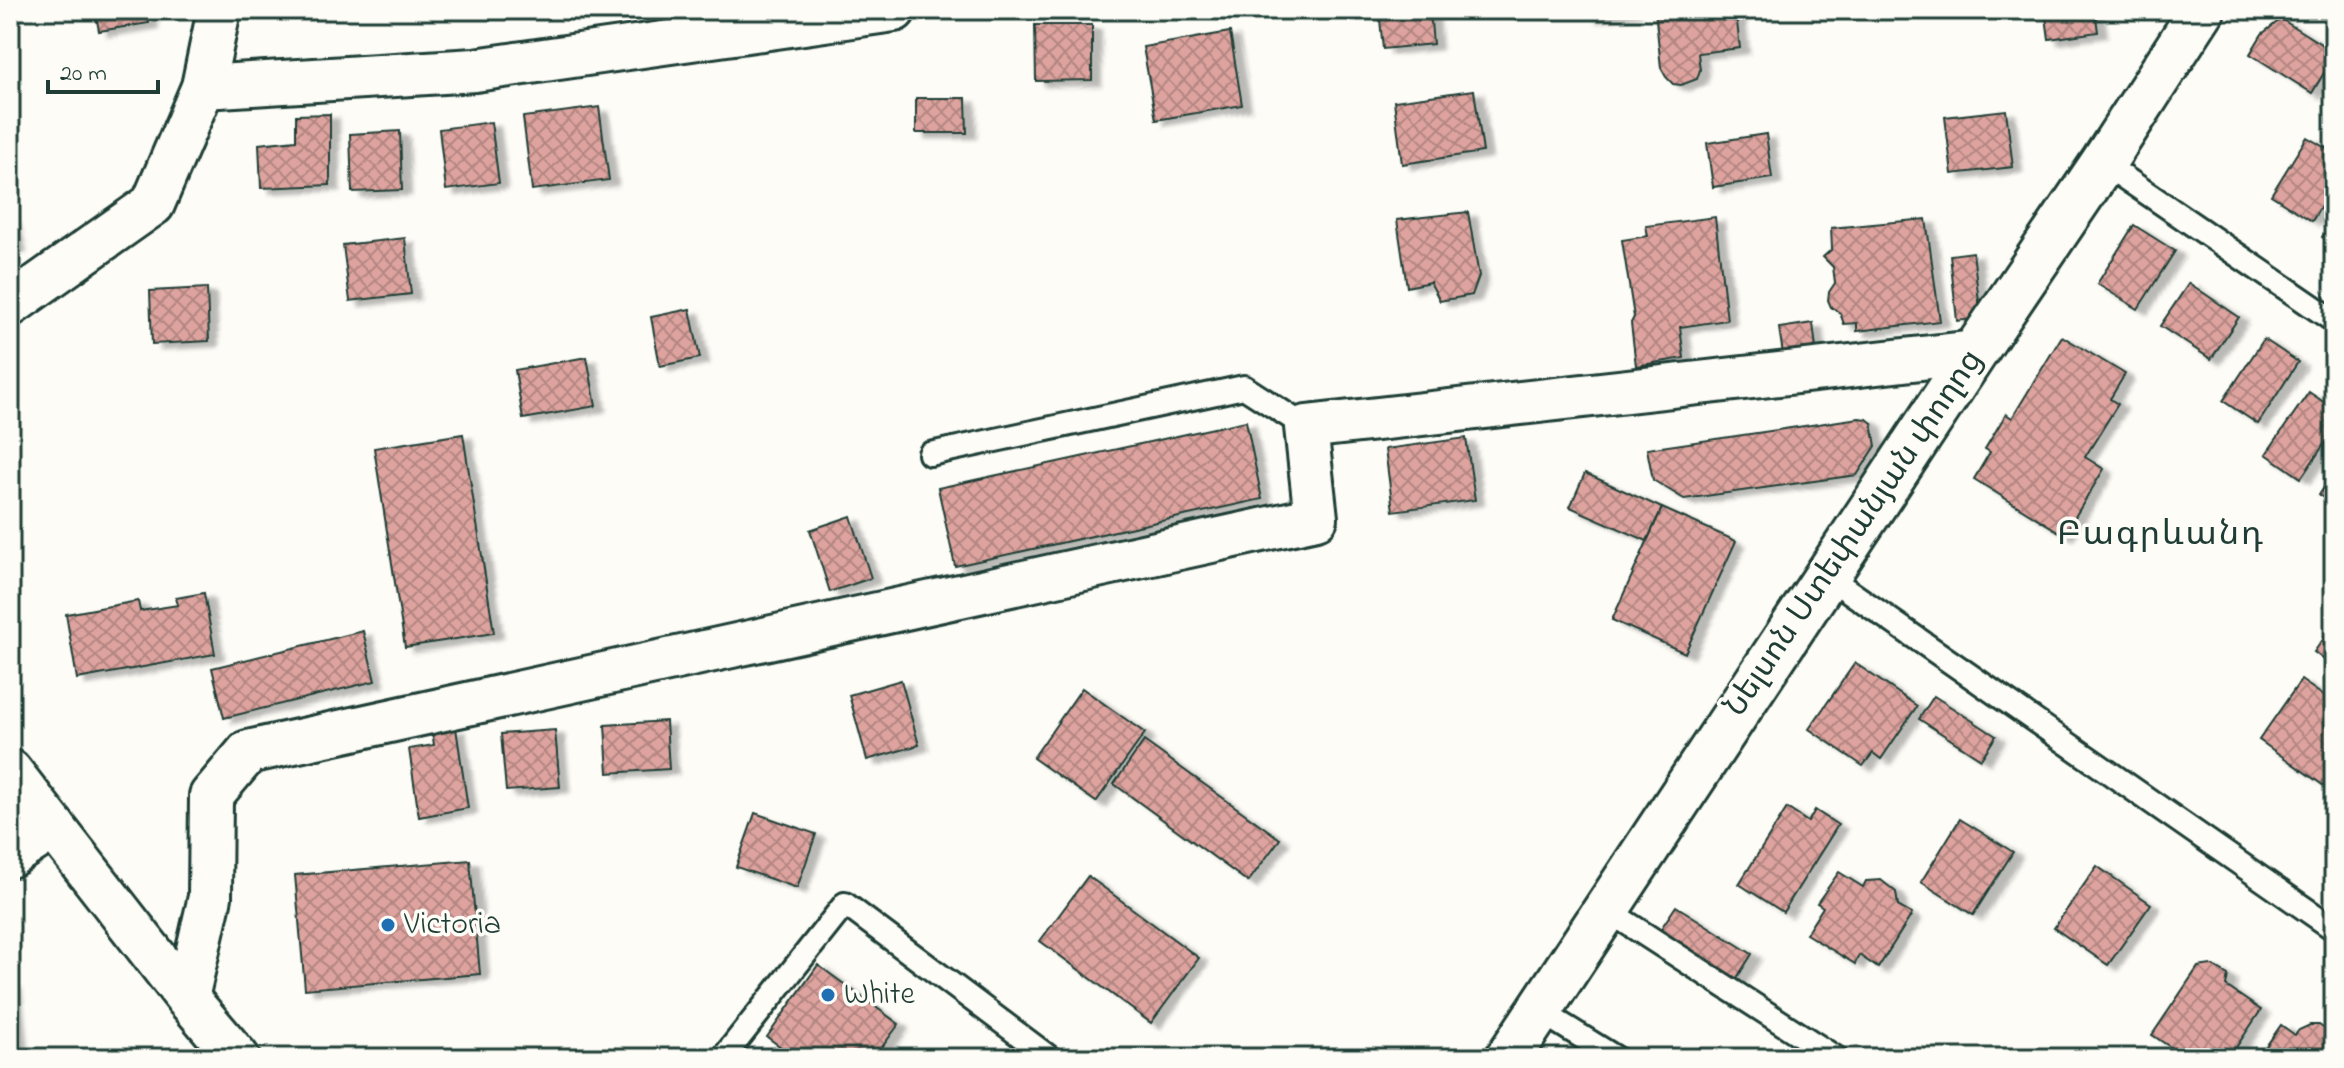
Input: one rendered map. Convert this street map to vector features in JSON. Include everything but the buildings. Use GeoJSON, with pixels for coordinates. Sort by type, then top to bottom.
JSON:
{"type":"FeatureCollection","features":[{"type":"Feature","properties":{"kind":"street"},"geometry":{"type":"LineString","coordinates":[[10,305],[153,204],[203,87],[219,10]]}},
{"type":"Feature","properties":{"kind":"street"},"geometry":{"type":"LineString","coordinates":[[203,87],[475,70],[894,10]]}},
{"type":"Feature","properties":{"kind":"street","name":"Նելսոն Ստեփանյան փողոց"},"geometry":{"type":"LineString","coordinates":[[1508,1058],[2202,10]]}},
{"type":"Feature","properties":{"kind":"street"},"geometry":{"type":"LineString","coordinates":[[187,998],[210,897],[211,796],[248,752],[1316,518],[1306,427],[1975,352]]}},
{"type":"Feature","properties":{"kind":"street"},"geometry":{"type":"LineString","coordinates":[[10,771],[187,998],[238,1058]]}},
{"type":"Feature","properties":{"kind":"street"},"geometry":{"type":"LineString","coordinates":[[10,856],[54,827]]}},
{"type":"Feature","properties":{"kind":"lane"},"geometry":{"type":"LineString","coordinates":[[2103,163],[2334,321]]}},
{"type":"Feature","properties":{"kind":"lane"},"geometry":{"type":"LineString","coordinates":[[930,454],[1244,387],[1306,427]]}},
{"type":"Feature","properties":{"kind":"lane"},"geometry":{"type":"LineString","coordinates":[[1827,576],[2334,929]]}},
{"type":"Feature","properties":{"kind":"lane"},"geometry":{"type":"LineString","coordinates":[[723,1058],[845,904],[1050,1058]]}},
{"type":"Feature","properties":{"kind":"lane"},"geometry":{"type":"LineString","coordinates":[[1607,910],[1836,1058]]}},
{"type":"Feature","properties":{"kind":"lane"},"geometry":{"type":"LineString","coordinates":[[1540,1011],[1616,1058]]}},
{"type":"Feature","properties":{"kind":"place","name":"Victoria"},"geometry":{"type":"Point","coordinates":[388,925]}},
{"type":"Feature","properties":{"kind":"place","name":"White"},"geometry":{"type":"Point","coordinates":[828,995]}},
{"type":"Feature","properties":{"kind":"district","name":"Բագրևանդ"},"geometry":{"type":"Point","coordinates":[2161,536]}}]}
